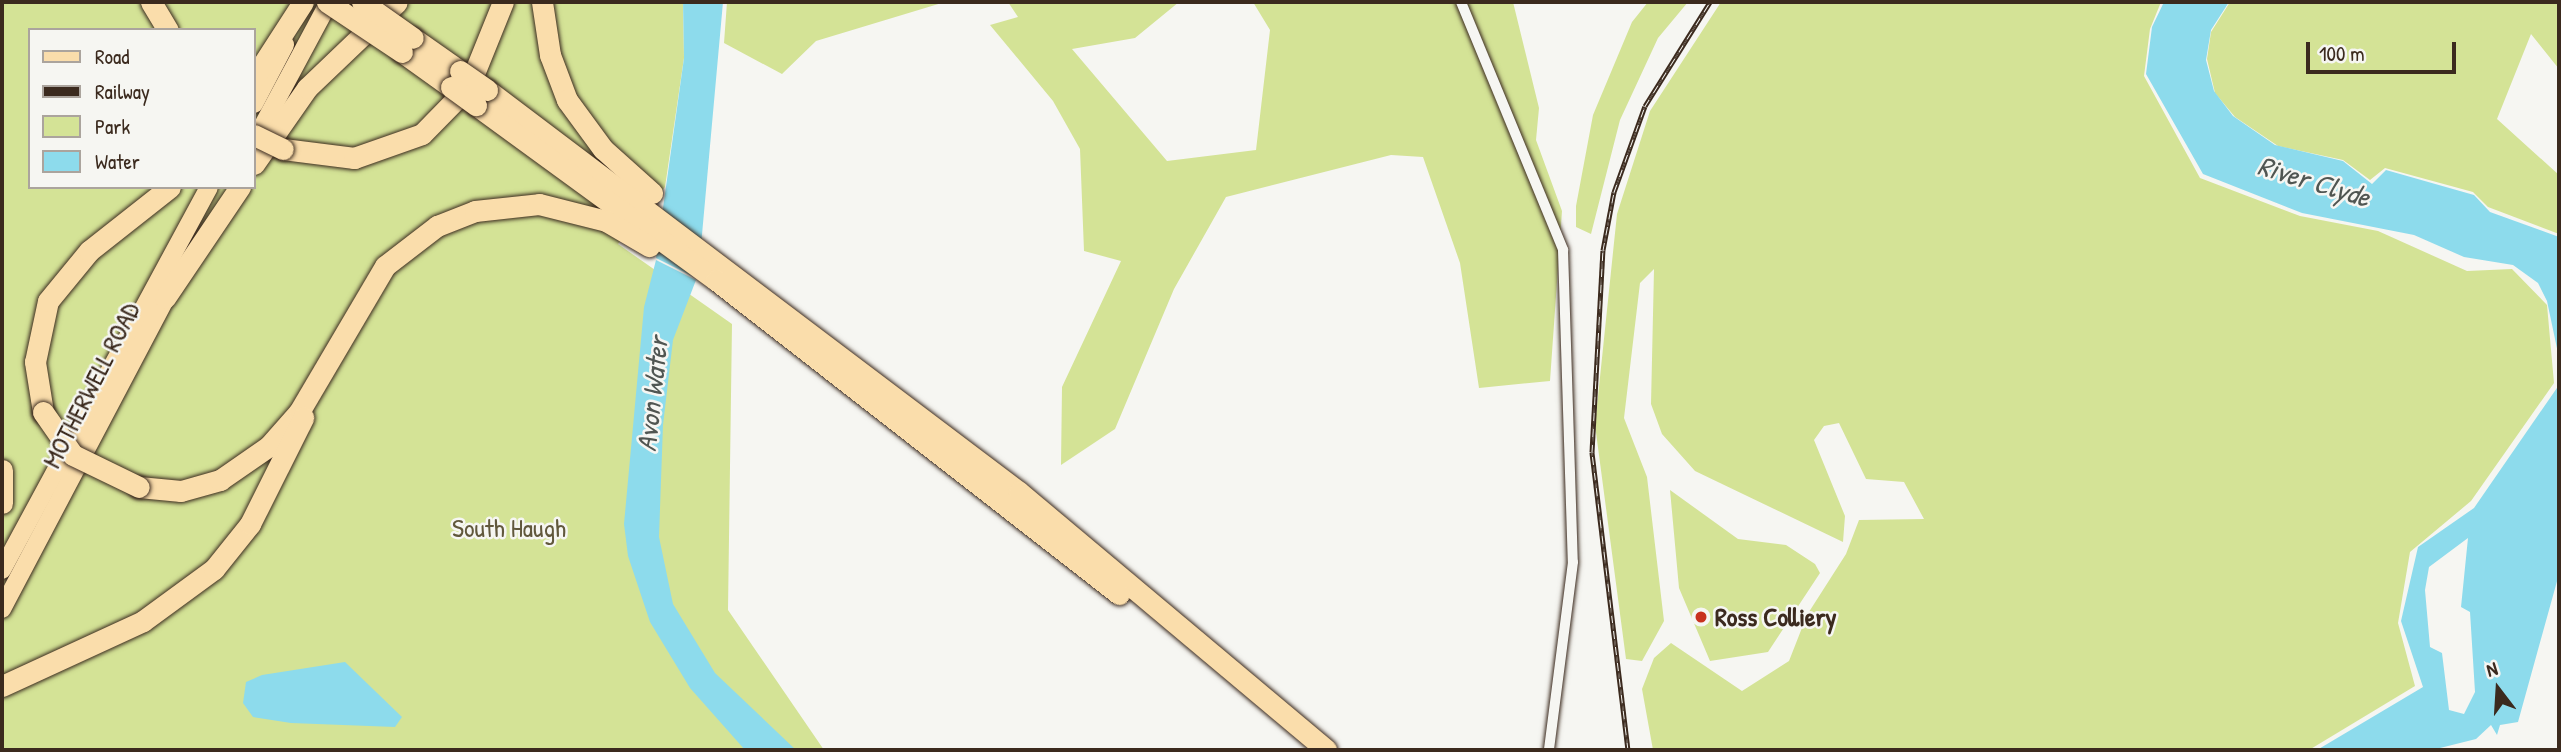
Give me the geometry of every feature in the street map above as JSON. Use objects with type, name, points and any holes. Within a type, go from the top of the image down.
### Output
[{"type":"highway","points":[[151,2],[167,28]]},
{"type":"highway","points":[[256,75],[303,2]]},
{"type":"highway","points":[[328,2],[408,45],[481,97],[631,225],[717,269],[822,337],[1019,492],[1326,750]]},
{"type":"highway","points":[[362,2],[408,45]]},
{"type":"highway","points":[[256,161],[307,88],[397,2]]},
{"type":"highway","points":[[256,136],[283,149],[354,158],[422,134],[469,86],[503,2]]},
{"type":"highway","points":[[542,2],[550,55],[567,100],[634,187],[717,269],[877,403],[1315,750]]},
{"type":"highway","points":[[481,97],[634,187]]},
{"type":"highway","points":[[167,189],[89,251],[48,301],[35,362],[43,412],[73,454],[139,487],[181,491],[245,467],[299,412],[385,266],[455,217],[539,204],[631,225]]},
{"type":"highway","points":[[165,298],[239,189]]},
{"type":"highway","points":[[2,686],[143,621],[214,569],[250,524],[340,340]]},
{"type":"highway","points":[[2,470],[2,503]]},
{"type":"main road","points":[[256,100],[309,2]]},
{"type":"main road","points":[[256,138],[328,2]]},
{"type":"main road","name":"MOTHERWELL ROAD","points":[[2,570],[208,189]]},
{"type":"main road","name":"MOTHERWELL ROAD","points":[[2,609],[165,298],[227,189]]},
{"type":"street","points":[[1461,2],[1563,250],[1573,562],[1549,750]]},
{"type":"green space","name":"South Haugh","points":[[2,2],[683,2],[684,58],[665,187],[618,244],[732,324],[728,610],[824,750],[2,750]]},
{"type":"green space","points":[[727,2],[945,2],[816,41],[782,74],[724,43]]},
{"type":"green space","points":[[1008,2],[1179,2],[1135,38],[1072,49],[1167,161],[1256,150],[1270,30],[1253,2],[1513,2],[1539,108],[1536,140],[1562,211],[1550,381],[1479,388],[1460,263],[1423,157],[1391,155],[1226,197],[1174,289],[1115,429],[1061,465],[1062,387],[1121,261],[1084,251],[1080,149],[1053,101],[990,25],[1018,17]]},
{"type":"green space","points":[[1648,2],[1688,2],[1658,38],[1620,120],[1591,234],[1576,227],[1576,206],[1593,115],[1632,22]]},
{"type":"green space","points":[[1721,2],[2161,2],[2150,29],[2144,76],[2200,178],[2300,216],[2378,231],[2467,271],[2512,269],[2547,305],[2554,383],[2471,501],[2410,552],[2398,623],[2415,686],[2309,750],[1653,750],[1642,689],[1654,658],[1671,643],[1742,691],[1789,661],[1807,615],[1846,554],[1859,520],[1924,519],[1904,482],[1866,479],[1839,423],[1824,426],[1814,440],[1845,516],[1843,542],[1695,471],[1662,434],[1651,404],[1654,269],[1640,283],[1624,418],[1647,477],[1664,621],[1642,661],[1626,659],[1595,425],[1617,214],[1650,111]]},
{"type":"green space","points":[[2230,2],[2559,2],[2559,69],[2531,34],[2497,119],[2559,175],[2559,234],[2488,207],[2473,192],[2385,168],[2370,180],[2343,160],[2278,146],[2235,117],[2215,93],[2207,59],[2211,32]]},
{"type":"green space","points":[[1670,490],[1738,539],[1786,545],[1815,564],[1820,573],[1768,652],[1710,661],[1679,588]]},
{"type":"water","name":"Avon Water","points":[[683,2],[723,2],[698,279],[656,258],[684,58]]},
{"type":"water","name":"River Clyde","points":[[2164,2],[2229,2],[2211,30],[2206,60],[2214,91],[2233,116],[2275,145],[2343,161],[2372,184],[2386,170],[2474,195],[2490,212],[2559,237],[2559,358],[2547,301],[2538,283],[2513,265],[2464,257],[2414,235],[2302,213],[2203,174],[2146,74],[2152,27]]},
{"type":"water","name":"Avon Water","points":[[656,260],[696,280],[673,340],[663,425],[659,537],[673,604],[715,673],[796,750],[745,750],[690,688],[650,622],[628,556],[624,524],[644,307]]},
{"type":"water","points":[[2559,385],[2559,574],[2518,722],[2500,725],[2497,735],[2491,725],[2476,739],[2432,750],[2317,750],[2423,687],[2401,621],[2418,547],[2474,508]],"holes":[[[2468,538],[2461,607],[2470,612],[2475,692],[2464,714],[2449,710],[2442,653],[2430,647],[2425,590],[2429,567]]]},
{"type":"water","points":[[345,662],[402,717],[395,727],[291,723],[253,717],[243,703],[246,682],[262,675]]},
{"type":"railway","points":[[1628,750],[1592,452],[1603,250],[1614,192],[1645,106],[1710,2]]},
{"type":"place","name":"Ross Colliery","points":[[1701,617]]}]
